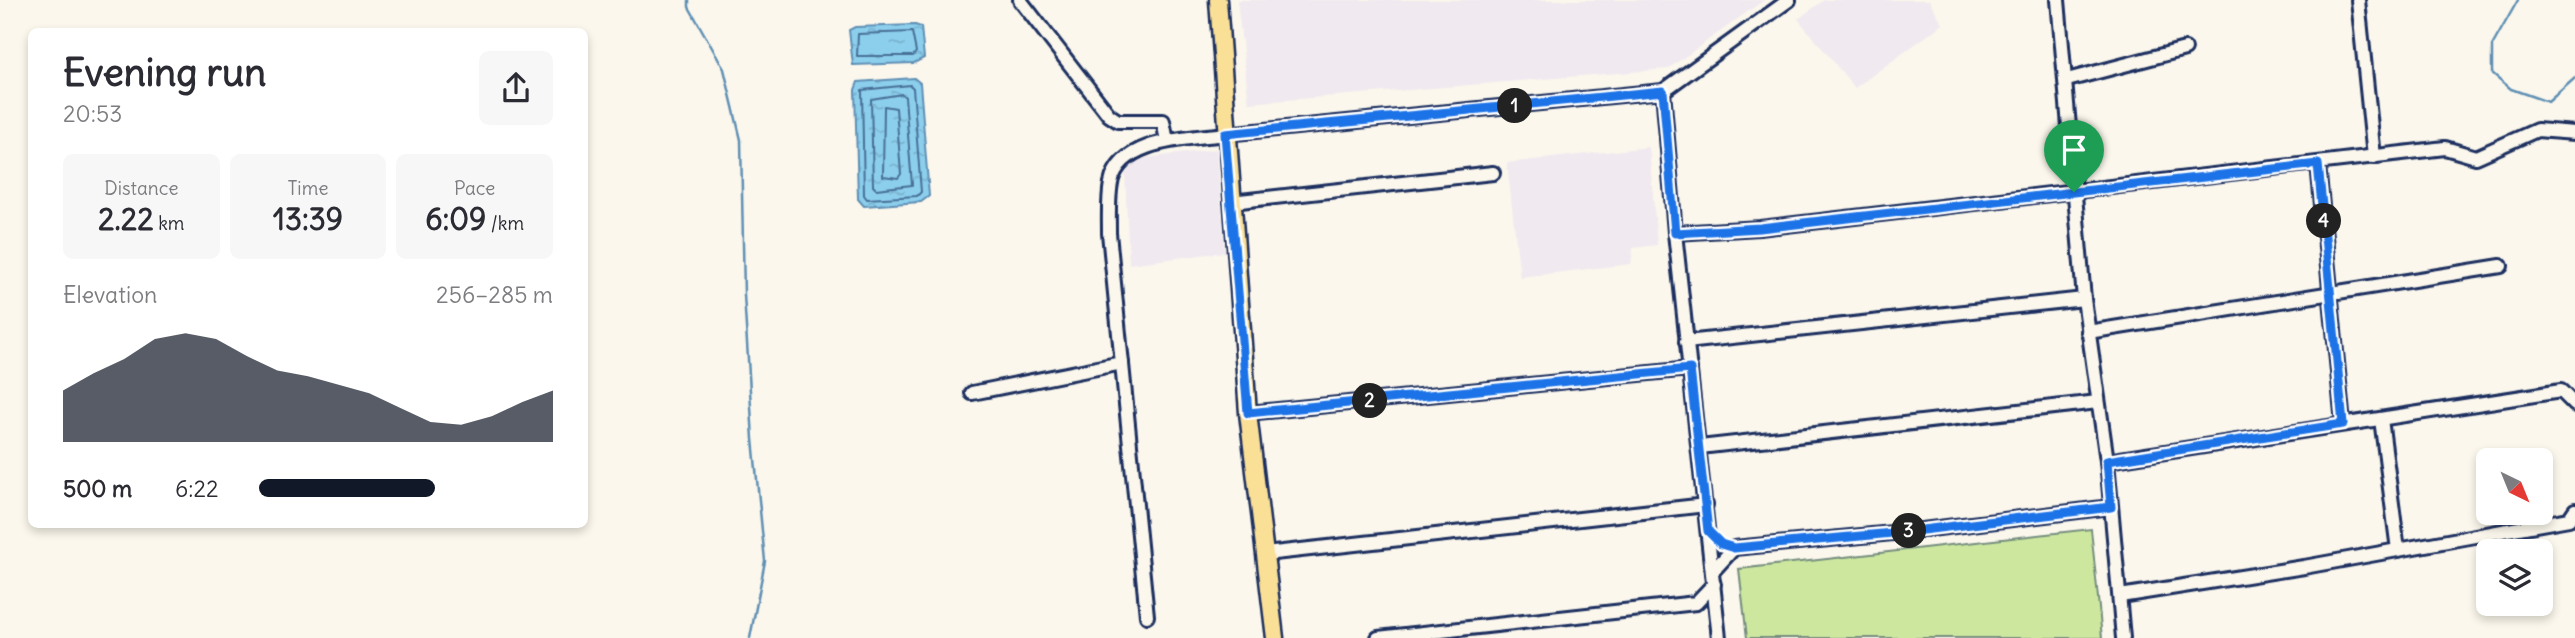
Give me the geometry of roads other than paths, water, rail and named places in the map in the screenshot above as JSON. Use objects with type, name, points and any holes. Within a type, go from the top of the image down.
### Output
[{"type":"main road","points":[[1218,0],[1225,134],[1248,413],[1275,638]]},
{"type":"street","points":[[1020,0],[1109,115],[1118,121],[1163,121],[1167,141]]},
{"type":"street","points":[[1147,616],[1109,233],[1111,180],[1128,155],[1167,141],[1225,134],[1663,91],[1789,0]]},
{"type":"street","points":[[2057,0],[2067,80],[2084,299],[2107,461],[2123,638]]},
{"type":"street","points":[[2358,0],[2374,157]]},
{"type":"street","points":[[2067,80],[2185,49]]},
{"type":"street","points":[[1663,91],[1686,342],[1700,447],[1719,638]]},
{"type":"street","points":[[1675,233],[1760,228],[2445,148],[2476,157],[2537,130],[2575,133]]},
{"type":"street","points":[[2318,164],[2343,424]]},
{"type":"street","points":[[1231,202],[1493,173]]},
{"type":"street","points":[[2088,332],[2501,266]]},
{"type":"street","points":[[1686,342],[2084,299]]},
{"type":"street","points":[[972,393],[1122,363]]},
{"type":"street","points":[[1248,413],[1690,369]]},
{"type":"street","points":[[2107,461],[2561,391],[2575,405]]},
{"type":"street","points":[[1700,447],[2098,402]]},
{"type":"street","points":[[2381,419],[2398,550]]},
{"type":"street","points":[[1265,554],[1706,505]]},
{"type":"street","points":[[1708,531],[1721,544],[1734,548],[1914,531],[2111,507]]},
{"type":"street","points":[[2120,596],[2569,519],[2575,510]]},
{"type":"street","points":[[1696,603],[1734,548]]},
{"type":"street","points":[[1378,638],[1696,603],[1717,615]]},
{"type":"water","points":[[855,27],[921,27],[924,58],[914,63],[853,65],[849,30]]},
{"type":"water","points":[[914,78],[920,83],[929,196],[921,202],[864,206],[858,199],[855,90],[858,82]]},
{"type":"waterway","points":[[689,0],[689,7],[724,69],[741,140],[744,295],[753,439],[765,561],[750,638]]},
{"type":"waterway","points":[[2518,0],[2492,46],[2492,73],[2511,89],[2548,102],[2575,78]]}]
